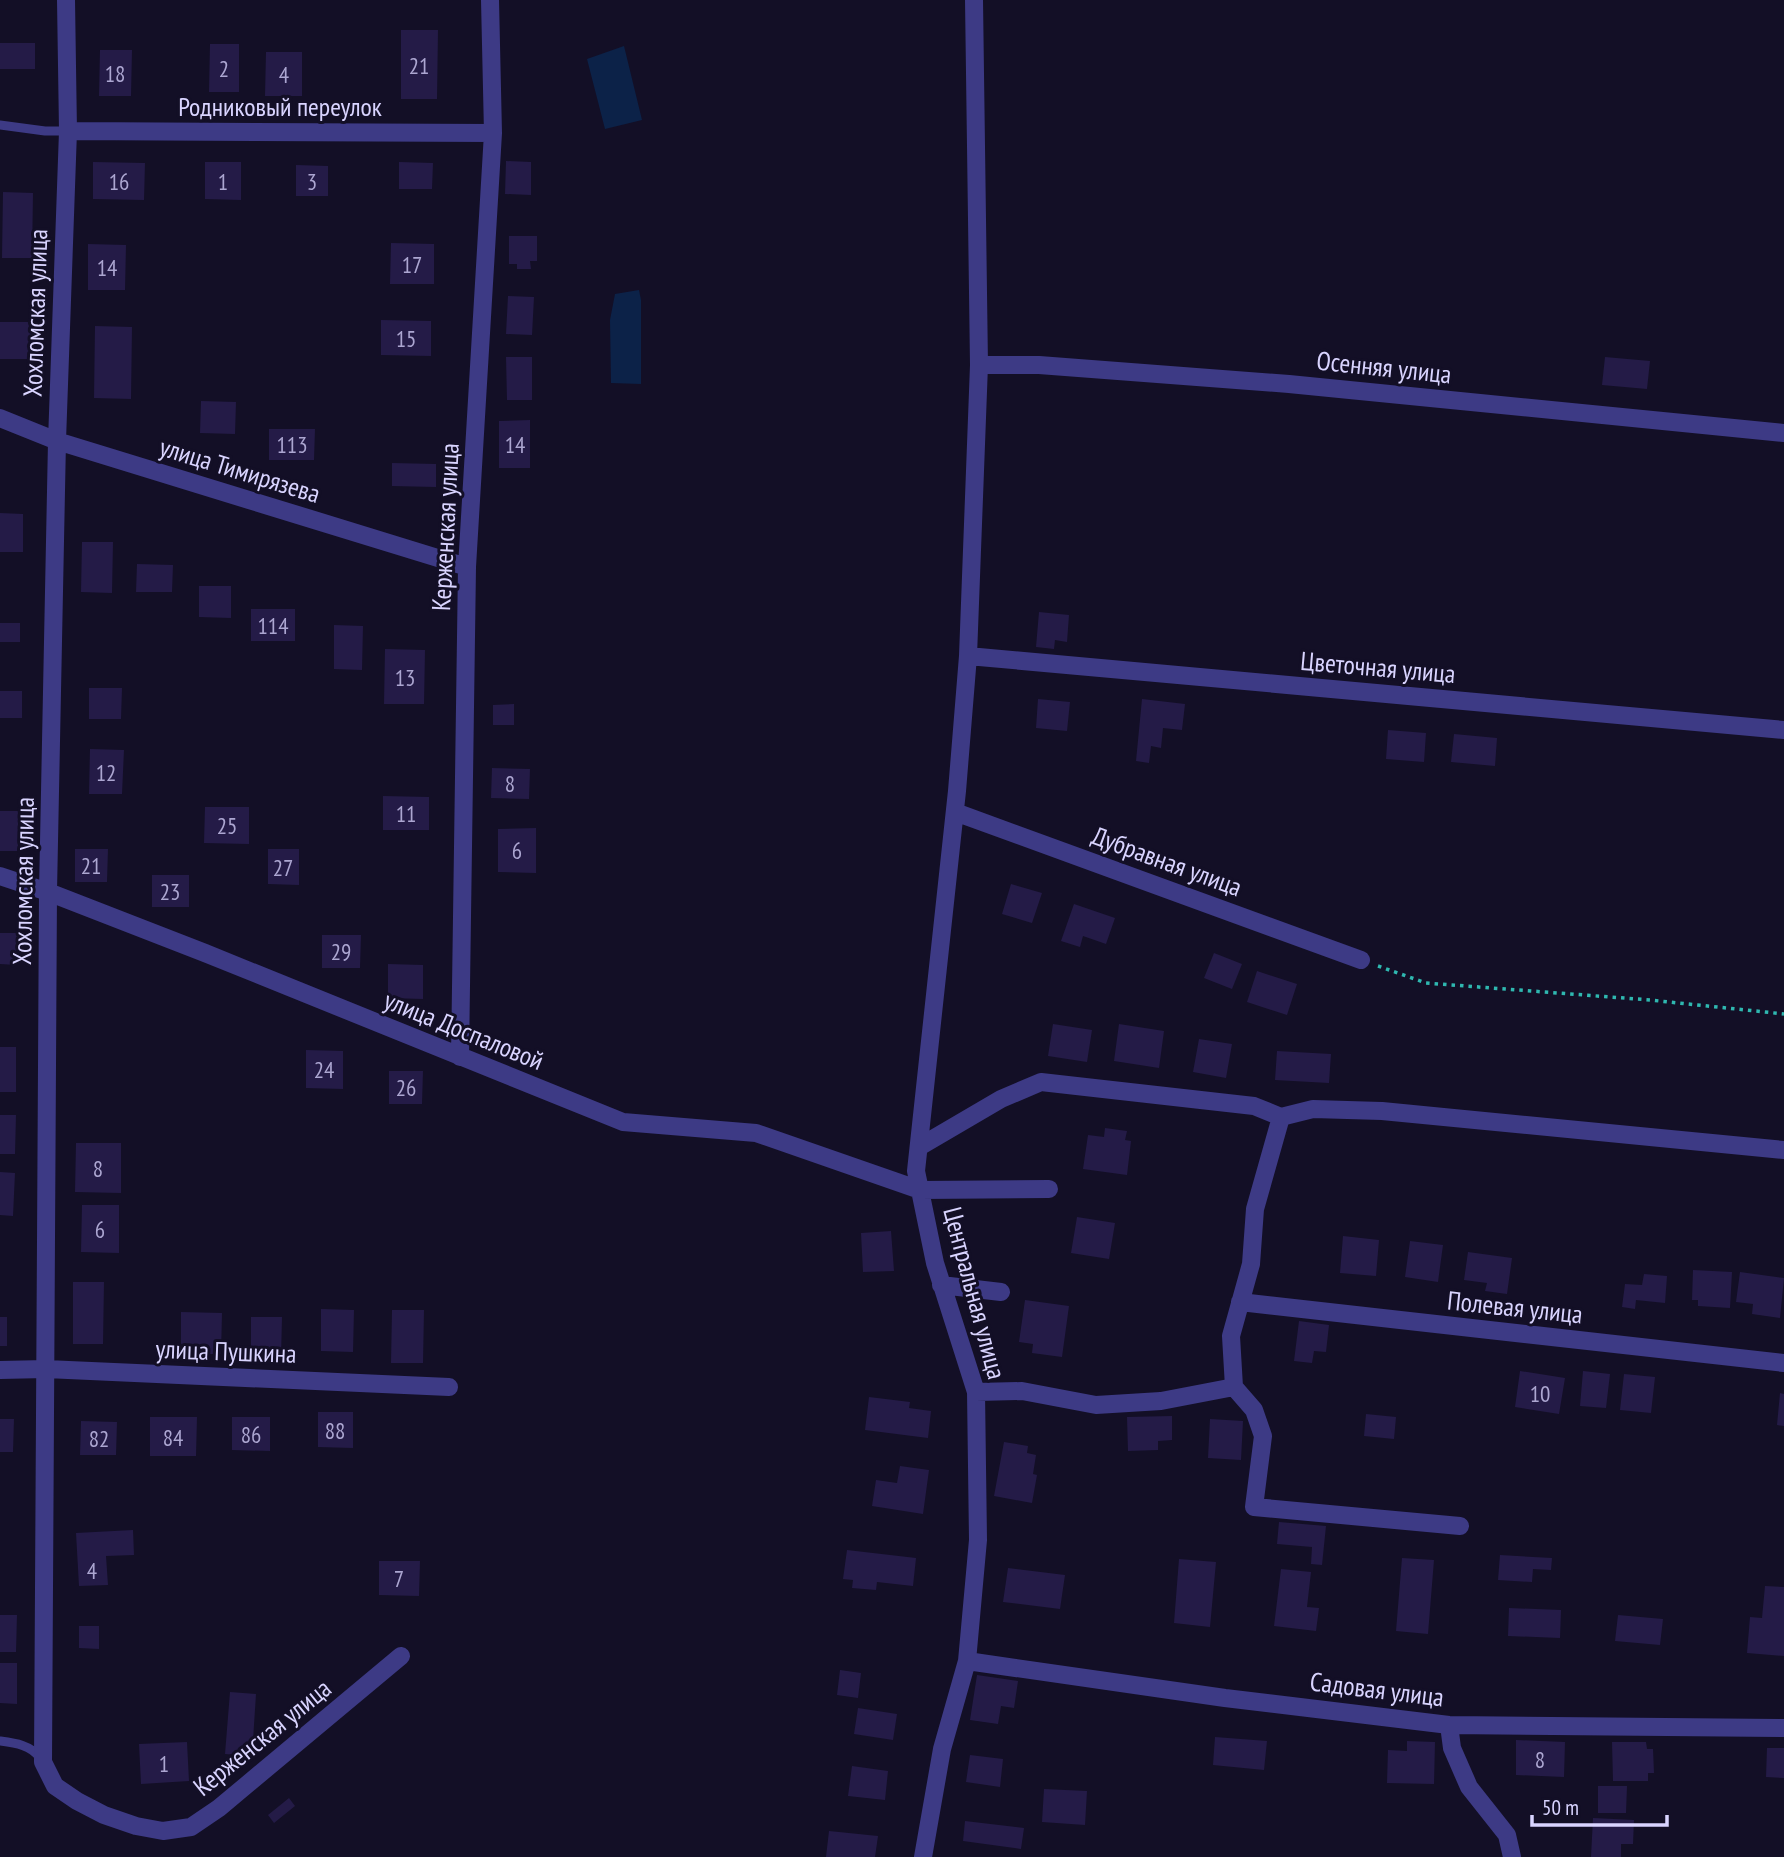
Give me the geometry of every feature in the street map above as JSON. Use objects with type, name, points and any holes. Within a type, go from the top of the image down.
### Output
[{"type":"street","name":"Хохломская улица","points":[[43,1762],[48,892],[57,441],[68,131],[66,0]]},
{"type":"street","name":"Керженская улица","points":[[460,1058],[467,567],[493,133],[490,0]]},
{"type":"street","name":"Центральная улица","points":[[923,1857],[942,1749],[967,1661],[978,1540],[976,1392],[934,1263],[916,1171],[955,812],[968,656],[979,365],[974,0]]},
{"type":"street","name":"Родниковый переулок","points":[[68,131],[493,133]]},
{"type":"street","name":"Осенняя улица","points":[[979,365],[1039,365],[1289,384],[1784,433]]},
{"type":"street","name":"улица Тимирязева","points":[[0,418],[57,441],[467,567]]},
{"type":"street","name":"Цветочная улица","points":[[968,656],[1784,730]]},
{"type":"street","name":"Дубравная улица","points":[[955,812],[1361,960]]},
{"type":"street","name":"улица Доспаловой","points":[[0,876],[205,953],[623,1122],[756,1133],[920,1190],[1049,1189]]},
{"type":"street","points":[[919,1146],[1001,1099],[1041,1082],[1254,1106],[1281,1117],[1313,1108],[1382,1111],[1784,1150]]},
{"type":"street","points":[[1281,1117],[1255,1209],[1251,1264],[1231,1336],[1234,1387],[1254,1410],[1263,1436],[1254,1507],[1460,1526]]},
{"type":"street","points":[[942,1285],[1001,1292]]},
{"type":"street","name":"Полевая улица","points":[[1240,1302],[1784,1363]]},
{"type":"street","name":"улица Пушкина","points":[[0,1370],[47,1369],[449,1387]]},
{"type":"street","points":[[976,1392],[1022,1391],[1096,1405],[1161,1401],[1234,1387]]},
{"type":"street","name":"Керженская улица","points":[[43,1762],[55,1786],[104,1815],[136,1826],[163,1831],[191,1827],[219,1808],[401,1656]]},
{"type":"street","name":"Садовая улица","points":[[967,1661],[1225,1698],[1449,1725],[1784,1728]]},
{"type":"street","points":[[1449,1725],[1452,1748],[1469,1787],[1507,1835],[1512,1857]]},
{"type":"lane","points":[[0,125],[68,131]]},
{"type":"lane","points":[[0,1741],[34,1750],[43,1762]]},
{"type":"path","points":[[1361,960],[1426,983],[1650,1000],[1784,1014]]},
{"type":"water","points":[[624,46],[642,120],[605,129],[587,59]]},
{"type":"water","points":[[639,290],[641,384],[611,383],[610,320],[615,294]]},
{"type":"building","points":[[401,30],[438,30],[437,99],[401,99]]},
{"type":"building","points":[[0,43],[35,43],[35,69],[0,69]]},
{"type":"building","points":[[210,44],[239,44],[239,92],[209,92]]},
{"type":"building","points":[[100,50],[132,50],[131,96],[99,96]]},
{"type":"building","points":[[266,52],[302,52],[302,96],[265,96]]},
{"type":"building","points":[[506,161],[531,162],[531,195],[505,194]]},
{"type":"building","points":[[93,162],[145,163],[144,200],[93,199]]},
{"type":"building","points":[[205,162],[241,162],[241,200],[205,199]]},
{"type":"building","points":[[399,162],[433,163],[432,189],[399,189]]},
{"type":"building","points":[[296,165],[328,166],[328,196],[296,196]]},
{"type":"building","points":[[3,192],[33,193],[32,258],[2,258]]},
{"type":"building","points":[[509,236],[537,236],[537,261],[530,261],[531,269],[517,269],[517,264],[509,264]]},
{"type":"building","points":[[391,243],[434,244],[434,284],[390,284]]},
{"type":"building","points":[[88,244],[126,245],[125,290],[88,290]]},
{"type":"building","points":[[508,296],[534,297],[532,335],[506,334]]},
{"type":"building","points":[[381,320],[431,321],[431,356],[381,355]]},
{"type":"building","points":[[0,322],[39,322],[38,359],[0,359]]},
{"type":"building","points":[[95,326],[132,327],[131,399],[94,398]]},
{"type":"building","points":[[506,357],[532,357],[532,400],[507,400]]},
{"type":"building","points":[[1605,357],[1650,361],[1647,389],[1602,385]]},
{"type":"building","points":[[201,401],[236,402],[235,434],[200,433]]},
{"type":"building","points":[[530,420],[530,468],[499,468],[499,421]]},
{"type":"building","points":[[269,429],[315,429],[314,460],[269,460]]},
{"type":"building","points":[[392,463],[436,464],[436,487],[392,486]]},
{"type":"building","points":[[0,513],[23,514],[23,552],[0,552]]},
{"type":"building","points":[[82,542],[113,542],[112,593],[81,592]]},
{"type":"building","points":[[137,564],[173,565],[172,592],[136,592]]},
{"type":"building","points":[[199,586],[231,586],[231,618],[199,617]]},
{"type":"building","points":[[251,609],[295,609],[295,641],[251,641]]},
{"type":"building","points":[[1039,612],[1069,615],[1067,642],[1055,640],[1054,649],[1036,647]]},
{"type":"building","points":[[0,623],[20,623],[20,642],[0,642]]},
{"type":"building","points":[[334,625],[363,626],[362,670],[334,669]]},
{"type":"building","points":[[385,649],[425,650],[424,704],[384,704]]},
{"type":"building","points":[[89,688],[122,688],[121,719],[89,719]]},
{"type":"building","points":[[0,691],[22,691],[22,718],[0,718]]},
{"type":"building","points":[[1038,699],[1070,702],[1067,731],[1036,728]]},
{"type":"building","points":[[1142,699],[1185,704],[1182,730],[1163,728],[1161,748],[1151,746],[1149,763],[1136,761]]},
{"type":"building","points":[[514,704],[514,725],[493,725],[493,705]]},
{"type":"building","points":[[1388,730],[1426,733],[1424,762],[1386,759]]},
{"type":"building","points":[[1454,734],[1497,738],[1495,766],[1451,762]]},
{"type":"building","points":[[90,749],[124,750],[122,794],[89,794]]},
{"type":"building","points":[[492,768],[530,769],[529,799],[491,798]]},
{"type":"building","points":[[383,796],[429,797],[429,830],[383,830]]},
{"type":"building","points":[[205,807],[249,807],[249,844],[204,843]]},
{"type":"building","points":[[0,811],[18,811],[18,851],[0,851]]},
{"type":"building","points":[[536,828],[536,873],[498,872],[498,829]]},
{"type":"building","points":[[75,849],[108,849],[107,882],[75,882]]},
{"type":"building","points":[[268,849],[299,849],[299,885],[268,884]]},
{"type":"building","points":[[152,875],[189,875],[189,907],[152,907]]},
{"type":"building","points":[[1011,884],[1042,893],[1032,923],[1002,914]]},
{"type":"building","points":[[1074,904],[1115,918],[1106,944],[1083,936],[1080,947],[1061,941]]},
{"type":"building","points":[[0,933],[17,933],[16,965],[0,964]]},
{"type":"building","points":[[322,935],[361,935],[360,968],[322,968]]},
{"type":"building","points":[[1214,953],[1242,964],[1232,989],[1204,978]]},
{"type":"building","points":[[388,964],[423,965],[423,999],[388,998]]},
{"type":"building","points":[[1257,971],[1297,984],[1287,1015],[1247,1002]]},
{"type":"building","points":[[1053,1024],[1092,1030],[1087,1062],[1048,1056]]},
{"type":"building","points":[[1119,1024],[1164,1031],[1159,1068],[1114,1061]]},
{"type":"building","points":[[1199,1039],[1232,1044],[1226,1078],[1193,1072]]},
{"type":"building","points":[[0,1047],[16,1047],[16,1092],[0,1092]]},
{"type":"building","points":[[306,1050],[343,1051],[343,1089],[306,1088]]},
{"type":"building","points":[[1277,1051],[1331,1054],[1329,1083],[1275,1080]]},
{"type":"building","points":[[389,1071],[423,1071],[422,1104],[389,1104]]},
{"type":"building","points":[[0,1115],[16,1115],[15,1154],[0,1154]]},
{"type":"building","points":[[1105,1128],[1127,1131],[1125,1140],[1131,1141],[1127,1175],[1083,1169],[1088,1135],[1104,1137]]},
{"type":"building","points":[[76,1143],[121,1143],[121,1193],[75,1192]]},
{"type":"building","points":[[0,1172],[15,1173],[13,1216],[0,1215]]},
{"type":"building","points":[[82,1205],[119,1205],[119,1253],[81,1252]]},
{"type":"building","points":[[1077,1217],[1115,1223],[1109,1259],[1071,1253]]},
{"type":"building","points":[[891,1231],[894,1271],[863,1272],[861,1233]]},
{"type":"building","points":[[1343,1236],[1379,1240],[1376,1276],[1340,1273]]},
{"type":"building","points":[[1410,1241],[1443,1245],[1438,1282],[1405,1277]]},
{"type":"building","points":[[1468,1252],[1512,1258],[1507,1294],[1485,1291],[1487,1283],[1464,1280]]},
{"type":"building","points":[[1693,1270],[1732,1272],[1730,1308],[1698,1306],[1698,1300],[1692,1300]]},
{"type":"building","points":[[1740,1272],[1784,1278],[1780,1318],[1752,1314],[1753,1304],[1736,1302]]},
{"type":"building","points":[[1644,1274],[1667,1276],[1665,1303],[1636,1300],[1635,1309],[1622,1307],[1625,1284],[1642,1285]]},
{"type":"building","points":[[73,1282],[104,1282],[103,1344],[73,1344]]},
{"type":"building","points":[[1025,1300],[1069,1306],[1062,1357],[1032,1353],[1033,1344],[1019,1342]]},
{"type":"building","points":[[321,1309],[354,1310],[353,1352],[321,1351]]},
{"type":"building","points":[[392,1310],[424,1310],[423,1363],[391,1363]]},
{"type":"building","points":[[181,1312],[222,1313],[221,1354],[181,1354]]},
{"type":"building","points":[[0,1317],[7,1317],[7,1346],[0,1346]]},
{"type":"building","points":[[251,1317],[282,1317],[281,1358],[251,1357]]},
{"type":"building","points":[[1299,1321],[1329,1325],[1326,1352],[1314,1351],[1312,1363],[1294,1361]]},
{"type":"building","points":[[1520,1371],[1565,1378],[1559,1414],[1515,1407]]},
{"type":"building","points":[[1583,1371],[1610,1374],[1606,1408],[1580,1406]]},
{"type":"building","points":[[1624,1374],[1655,1377],[1651,1413],[1620,1410]]},
{"type":"building","points":[[1780,1393],[1784,1394],[1784,1426],[1777,1425]]},
{"type":"building","points":[[869,1397],[910,1402],[909,1408],[931,1411],[928,1438],[865,1430]]},
{"type":"building","points":[[318,1412],[353,1412],[353,1448],[318,1447]]},
{"type":"building","points":[[1366,1414],[1396,1417],[1394,1439],[1364,1436]]},
{"type":"building","points":[[1172,1416],[1172,1440],[1158,1441],[1158,1450],[1128,1451],[1127,1417]]},
{"type":"building","points":[[150,1417],[197,1417],[196,1456],[150,1456]]},
{"type":"building","points":[[232,1417],[270,1417],[270,1451],[232,1450]]},
{"type":"building","points":[[0,1419],[14,1419],[13,1452],[0,1452]]},
{"type":"building","points":[[1210,1419],[1243,1421],[1241,1460],[1208,1458]]},
{"type":"building","points":[[81,1421],[117,1422],[116,1455],[80,1455]]},
{"type":"building","points":[[1004,1442],[1028,1446],[1027,1453],[1036,1455],[1033,1474],[1037,1475],[1032,1503],[994,1496]]},
{"type":"building","points":[[900,1466],[929,1470],[923,1514],[872,1506],[876,1480],[897,1483]]},
{"type":"building","points":[[1279,1522],[1326,1526],[1322,1565],[1311,1564],[1312,1547],[1277,1544]]},
{"type":"building","points":[[133,1530],[134,1555],[106,1556],[108,1585],[79,1586],[76,1533]]},
{"type":"building","points":[[847,1550],[916,1558],[913,1586],[877,1582],[876,1590],[852,1588],[853,1580],[843,1579]]},
{"type":"building","points":[[1500,1555],[1552,1558],[1551,1570],[1533,1569],[1532,1582],[1498,1580]]},
{"type":"building","points":[[1402,1558],[1434,1560],[1428,1634],[1396,1631]]},
{"type":"building","points":[[1179,1559],[1216,1562],[1210,1627],[1174,1623]]},
{"type":"building","points":[[379,1561],[420,1561],[419,1596],[379,1595]]},
{"type":"building","points":[[1008,1568],[1065,1575],[1060,1609],[1003,1602]]},
{"type":"building","points":[[1281,1569],[1311,1572],[1307,1607],[1319,1608],[1316,1631],[1274,1626]]},
{"type":"building","points":[[1765,1586],[1784,1587],[1784,1656],[1747,1653],[1750,1617],[1762,1618]]},
{"type":"building","points":[[1509,1608],[1561,1610],[1560,1638],[1508,1636]]},
{"type":"building","points":[[0,1615],[17,1615],[16,1652],[0,1652]]},
{"type":"building","points":[[1618,1615],[1663,1619],[1660,1645],[1615,1641]]},
{"type":"building","points":[[79,1626],[99,1626],[99,1649],[79,1648]]},
{"type":"building","points":[[0,1663],[17,1663],[17,1704],[0,1703]]},
{"type":"building","points":[[840,1670],[861,1673],[858,1698],[837,1695]]},
{"type":"building","points":[[977,1675],[1018,1681],[1014,1708],[1001,1706],[998,1724],[970,1720]]},
{"type":"building","points":[[230,1692],[256,1694],[252,1756],[225,1754]]},
{"type":"building","points":[[858,1708],[897,1714],[893,1740],[854,1734]]},
{"type":"building","points":[[1215,1737],[1267,1741],[1264,1770],[1213,1765]]},
{"type":"building","points":[[1516,1740],[1565,1742],[1564,1777],[1516,1775]]},
{"type":"building","points":[[1407,1741],[1435,1742],[1434,1784],[1387,1783],[1388,1750],[1407,1751]]},
{"type":"building","points":[[187,1742],[189,1781],[141,1784],[139,1744]]},
{"type":"building","points":[[1612,1742],[1646,1742],[1647,1749],[1653,1749],[1654,1773],[1648,1773],[1648,1781],[1613,1781]]},
{"type":"building","points":[[1767,1748],[1784,1748],[1784,1778],[1766,1777]]},
{"type":"building","points":[[970,1755],[1003,1759],[1000,1787],[966,1782]]},
{"type":"building","points":[[852,1766],[888,1771],[885,1800],[848,1796]]},
{"type":"building","points":[[1598,1786],[1627,1786],[1626,1813],[1598,1813]]},
{"type":"building","points":[[1044,1789],[1087,1791],[1085,1825],[1042,1822]]},
{"type":"building","points":[[289,1798],[295,1806],[274,1823],[268,1815]]},
{"type":"building","points":[[1593,1818],[1634,1820],[1633,1844],[1621,1844],[1621,1857],[1591,1857]]},
{"type":"building","points":[[965,1821],[1024,1828],[1021,1849],[963,1841]]},
{"type":"building","points":[[829,1831],[878,1836],[875,1857],[826,1857]]}]
